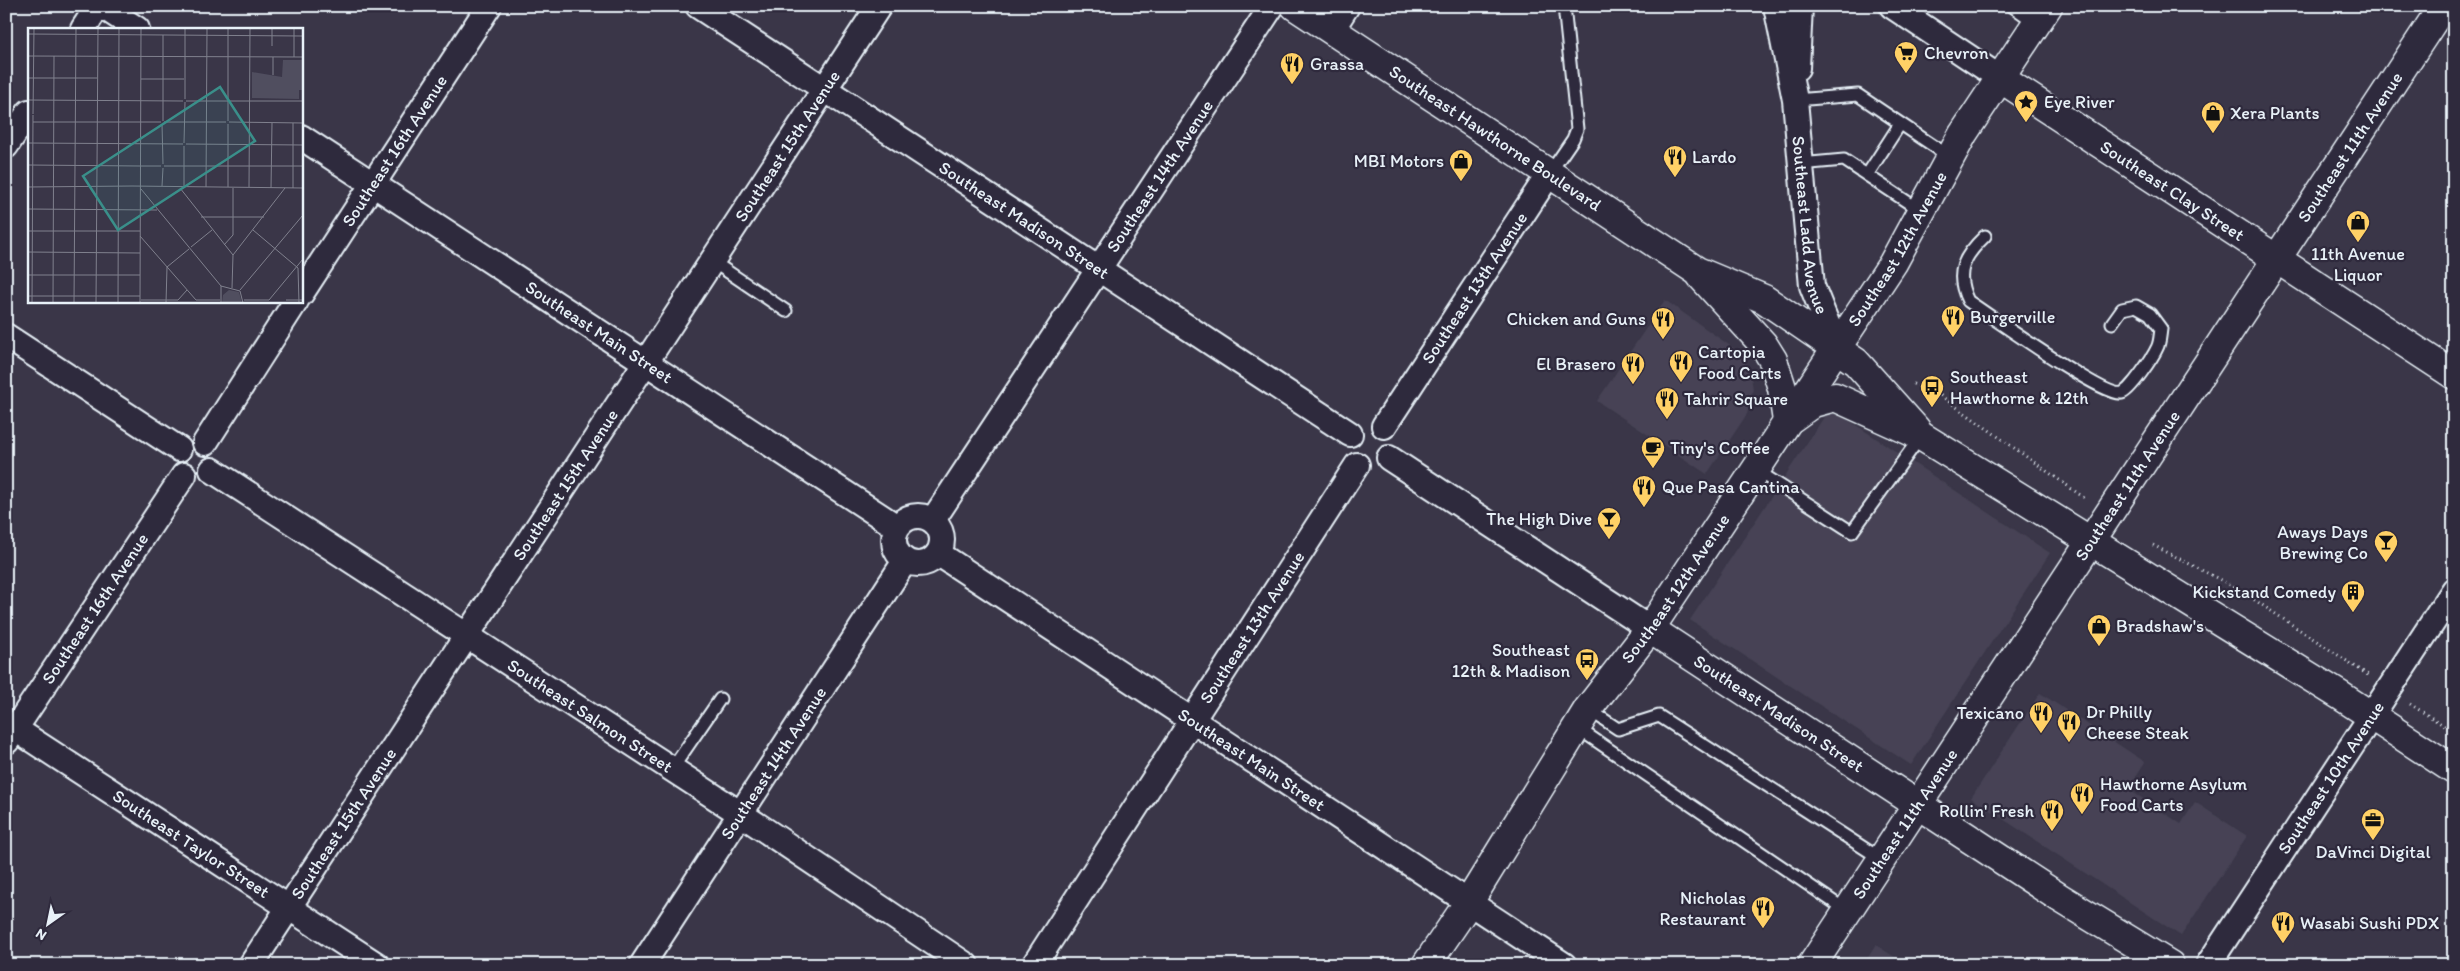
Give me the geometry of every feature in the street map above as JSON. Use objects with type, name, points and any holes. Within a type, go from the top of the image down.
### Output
[{"type":"main road","name":"Southeast Hawthorne Boulevard","points":[[1294,6],[1697,271],[1764,299],[1837,348],[1864,368],[1921,436]]},
{"type":"main road","name":"Southeast 11th Avenue","points":[[1812,965],[2443,6]]},
{"type":"main road","name":"Southeast 12th Avenue","points":[[1426,965],[1469,902],[1582,718],[1650,629],[1893,263],[1922,212],[1950,156],[2042,15]]},
{"type":"main road","name":"Southeast Clay Street","points":[[2000,78],[2454,375]]},
{"type":"main road","name":"Southeast Hawthorne Boulevard","points":[[1697,271],[1762,344],[1773,360],[1782,388],[1787,421],[1813,403],[1836,397],[1921,436],[2371,716],[2454,770]]},
{"type":"main road","name":"Southeast Madison Street","points":[[1650,629],[2060,898],[2170,965]]},
{"type":"street","points":[[84,28],[98,6]]},
{"type":"street","points":[[102,6],[135,28]]},
{"type":"street","name":"Southeast 16th Avenue","points":[[302,292],[489,6]]},
{"type":"street","name":"Southeast Madison Street","points":[[698,6],[1350,434]]},
{"type":"street","name":"Southeast 15th Avenue","points":[[251,965],[879,6]]},
{"type":"street","name":"Southeast 14th Avenue","points":[[933,520],[1272,6]]},
{"type":"street","points":[[1331,30],[1347,6]]},
{"type":"street","name":"Southeast Ladd Avenue","points":[[1776,6],[1795,100],[1812,286],[1837,348]]},
{"type":"street","name":"Southeast Ladd Avenue","points":[[1795,100],[1800,6]]},
{"type":"street","name":"Southeast Clay Street","points":[[1892,6],[2000,78]]},
{"type":"street","points":[[6,146],[28,113]]},
{"type":"street","name":"Southeast Main Street","points":[[302,138],[897,527]]},
{"type":"street","name":"Southeast 13th Avenue","points":[[1384,426],[1549,174]]},
{"type":"street","points":[[205,443],[295,302]]},
{"type":"street","points":[[6,336],[179,449]]},
{"type":"street","points":[[1364,422],[1374,422],[1384,426],[1394,442],[1393,452],[1389,458],[1384,465],[1374,469],[1357,465],[1347,451],[1346,443],[1350,434],[1355,427],[1364,422]]},
{"type":"street","points":[[194,440],[205,443],[210,447],[215,458],[212,470],[202,478],[189,478],[179,471],[176,460],[179,449],[194,440]]},
{"type":"street","name":"Southeast Madison Street","points":[[1389,458],[1650,629]]},
{"type":"street","name":"Southeast 13th Avenue","points":[[1034,965],[1357,465]]},
{"type":"street","name":"Southeast Salmon Street","points":[[212,470],[741,814],[966,965]]},
{"type":"street","name":"Southeast 16th Avenue","points":[[9,731],[184,475]]},
{"type":"street","points":[[913,516],[922,516],[933,520],[942,534],[943,545],[938,554],[931,562],[922,565],[905,561],[894,546],[893,539],[897,527],[904,520],[913,516]]},
{"type":"street","name":"Southeast Main Street","points":[[938,554],[1564,965]]},
{"type":"street","name":"Southeast 14th Avenue","points":[[642,965],[905,561]]},
{"type":"street","name":"Southeast 10th Avenue","points":[[2208,965],[2454,590]]},
{"type":"street","name":"Southeast Taylor Street","points":[[9,731],[289,907],[377,965]]},
{"type":"lane","points":[[1549,174],[1573,139],[1577,128],[1564,6]]},
{"type":"lane","points":[[2012,6],[2042,15]]},
{"type":"lane","points":[[1795,100],[1858,95],[1950,156]]},
{"type":"lane","points":[[1867,175],[1900,124]]},
{"type":"lane","points":[[1800,164],[1844,160],[1922,212]]},
{"type":"lane","points":[[1986,236],[1973,247],[1964,261],[1960,287],[1968,301],[2078,374],[2113,394],[2123,393],[2131,386],[2157,348],[2161,329],[2150,314],[2136,306],[2122,309],[2112,323]]},
{"type":"lane","points":[[712,261],[786,311]]},
{"type":"lane","points":[[1755,470],[1852,532],[1921,436]]},
{"type":"lane","points":[[672,769],[720,699]]},
{"type":"lane","points":[[1582,718],[1618,729],[1659,716],[1881,859]]},
{"type":"lane","points":[[1582,718],[1847,910]]},
{"type":"path","points":[[1908,382],[1934,390],[2108,514]]},
{"type":"path","points":[[2144,540],[2238,589],[2454,732]]},
{"type":"shaded area","name":"Cartopia Food Carts","points":[[1665,300],[1736,350],[1746,362],[1751,376],[1753,389],[1747,414],[1707,474],[1597,401]]},
{"type":"shaded area","points":[[1830,408],[2050,553],[1911,765],[1690,620]]},
{"type":"shaded area","name":"Hawthorne Asylum Food Carts","points":[[2040,693],[2145,762],[2128,789],[2181,824],[2195,802],[2247,836],[2181,936],[1971,798]]},
{"type":"shaded area","points":[[1876,945],[1907,965],[1863,965]]},
{"type":"place","name":"Chevron","points":[[1906,74]]},
{"type":"place","name":"Grassa","points":[[1292,85]]},
{"type":"place","name":"Eye River","points":[[2026,123]]},
{"type":"place","name":"Xera Plants","points":[[2213,134]]},
{"type":"place","name":"Lardo","points":[[1675,178]]},
{"type":"place","name":"MBI Motors","points":[[1461,182]]},
{"type":"place","name":"11th Avenue Liquor","points":[[2358,243]]},
{"type":"place","name":"Burgerville","points":[[1953,338]]},
{"type":"place","name":"Chicken and Guns","points":[[1663,340]]},
{"type":"place","name":"Cartopia Food Carts","points":[[1681,383]]},
{"type":"place","name":"El Brasero","points":[[1633,385]]},
{"type":"place","name":"Southeast Hawthorne & 12th","points":[[1932,408]]},
{"type":"place","name":"Tahrir Square","points":[[1667,420]]},
{"type":"place","name":"Tiny's Coffee","points":[[1653,469]]},
{"type":"place","name":"Que Pasa Cantina","points":[[1644,508]]},
{"type":"place","name":"The High Dive","points":[[1609,540]]},
{"type":"place","name":"Aways Days Brewing Co","points":[[2386,563]]},
{"type":"place","name":"Kickstand Comedy","points":[[2353,613]]},
{"type":"place","name":"Bradshaw's","points":[[2099,647]]},
{"type":"place","name":"Southeast 12th & Madison","points":[[1587,681]]},
{"type":"place","name":"Texicano","points":[[2041,734]]},
{"type":"place","name":"Dr Philly Cheese Steak","points":[[2069,743]]},
{"type":"place","name":"Hawthorne Asylum Food Carts","points":[[2082,815]]},
{"type":"place","name":"Rollin' Fresh","points":[[2052,832]]},
{"type":"place","name":"DaVinci Digital","points":[[2373,841]]},
{"type":"place","name":"Nicholas Restaurant","points":[[1763,929]]},
{"type":"place","name":"Wasabi Sushi PDX","points":[[2283,944]]}]
